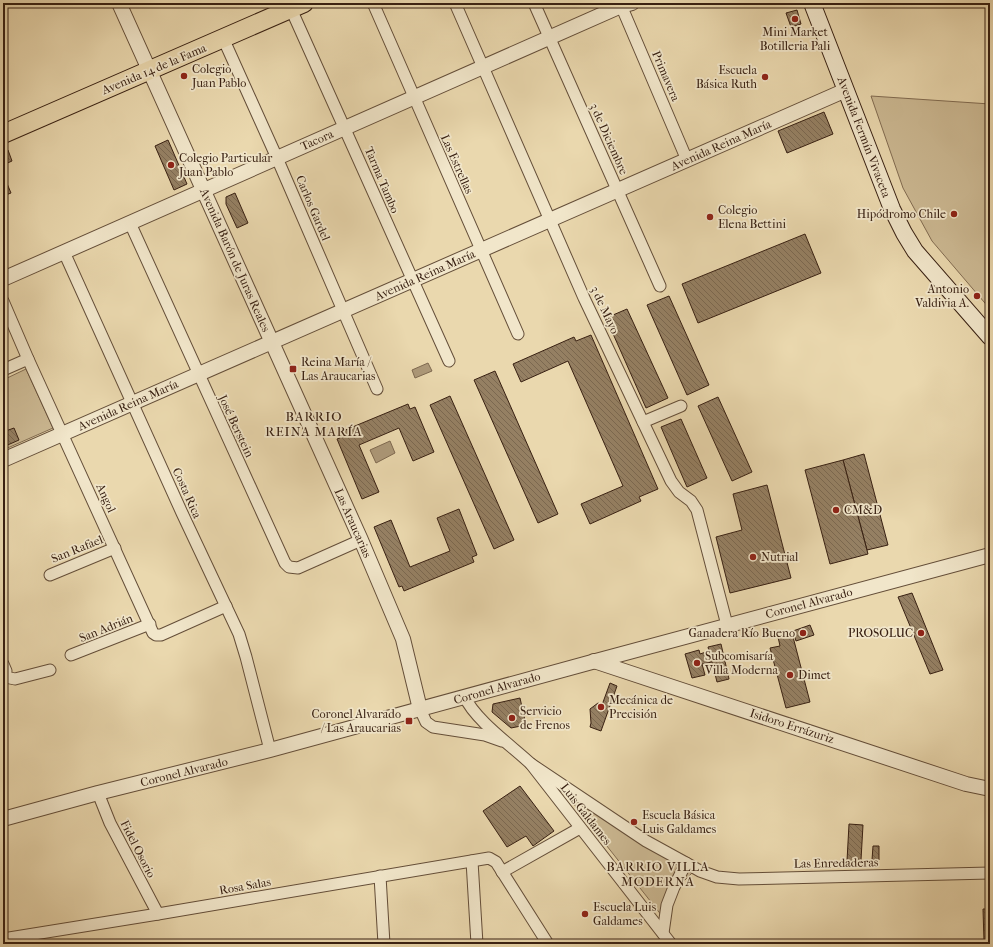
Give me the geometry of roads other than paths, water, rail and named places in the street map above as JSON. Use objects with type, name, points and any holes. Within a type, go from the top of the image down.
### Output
[{"type":"main road","name":"Avenida Fermín Vivaceta","points":[[812,3],[892,209],[907,238],[922,260],[990,337]]},
{"type":"main road","name":"Avenida 14 de la Fama","points":[[3,134],[298,6]]},
{"type":"street","name":"Avenida Barón de Juras Reales","points":[[119,3],[272,342]]},
{"type":"street","name":"Las Estrellas","points":[[372,3],[518,334]]},
{"type":"street","name":"3 de Mayo","points":[[455,3],[584,298],[671,481],[679,492],[691,501],[697,510],[727,625]]},
{"type":"street","name":"3 de Diciembre","points":[[534,3],[660,286]]},
{"type":"street","name":"Tacora","points":[[3,279],[624,4]]},
{"type":"street","name":"Primavera","points":[[624,4],[688,160]]},
{"type":"street","name":"Tarma Tambo","points":[[298,6],[345,128],[449,361]]},
{"type":"street","name":"Carlos Gardel","points":[[223,38],[277,158],[377,389]]},
{"type":"street","name":"Avenida Reina María","points":[[3,460],[846,90]]},
{"type":"street","name":"José Berstein","points":[[130,223],[287,565],[292,568],[298,568],[361,540]]},
{"type":"street","name":"Costa Rica","points":[[64,252],[174,495],[239,634],[270,750]]},
{"type":"street","name":"Angol","points":[[3,301],[153,633],[159,636],[226,606]]},
{"type":"street","name":"Las Araucarias","points":[[272,342],[361,540],[403,639],[420,709]]},
{"type":"street","points":[[3,370],[28,359]]},
{"type":"street","points":[[643,422],[681,406]]},
{"type":"street","name":"San Rafael","points":[[50,575],[115,548]]},
{"type":"street","name":"Coronel Alvarado","points":[[3,819],[98,793],[270,750],[594,661],[990,555]]},
{"type":"street","name":"San Adrián","points":[[71,655],[150,624]]},
{"type":"street","points":[[631,651],[627,657],[627,665],[630,671],[634,674]]},
{"type":"street","name":"Isidoro Errázuriz","points":[[594,661],[966,784],[990,789]]},
{"type":"street","points":[[3,664],[6,671],[4,678],[15,679],[50,670]]},
{"type":"street","name":"Luis Galdames","points":[[465,697],[472,709],[531,764],[671,944]]},
{"type":"street","name":"Luis Galdames","points":[[420,709],[426,722],[434,727],[485,735],[506,742]]},
{"type":"street","name":"Las Enredaderas","points":[[531,764],[646,840],[708,874],[730,879],[990,873]]},
{"type":"street","name":"Fidel Osorio","points":[[98,793],[113,829],[158,914]]},
{"type":"street","points":[[548,944],[502,872],[580,828]]},
{"type":"street","name":"Rosa Salas","points":[[3,939],[492,858],[502,872]]},
{"type":"street","points":[[472,861],[477,944]]},
{"type":"street","points":[[663,933],[666,905],[686,863]]},
{"type":"street","points":[[380,876],[384,944]]},
{"type":"place","name":"Mini Market Botilleria Pali","points":[[795,19]]},
{"type":"place","name":"Colegio Juan Pablo","points":[[184,76]]},
{"type":"place","name":"Escuela Básica Ruth","points":[[765,77]]},
{"type":"place","name":"Colegio Particular Juan Pablo","points":[[171,165]]},
{"type":"place","name":"Hipódromo Chile","points":[[954,214]]},
{"type":"place","name":"Colegio Elena Bettini","points":[[710,217]]},
{"type":"place","name":"Antonio Valdivia A.","points":[[977,296]]},
{"type":"place","name":"Reina María / Las Araucarias","points":[[293,369]]},
{"type":"place","name":"CM&D","points":[[836,510]]},
{"type":"place","name":"Nutrial","points":[[753,557]]},
{"type":"place","name":"Ganadera Río Bueno","points":[[803,633]]},
{"type":"place","name":"PROSOLUC","points":[[921,633]]},
{"type":"place","name":"Subcomisaría Villa Moderna","points":[[697,663]]},
{"type":"place","name":"Dimet","points":[[790,675]]},
{"type":"place","name":"Mecánica de Precisión","points":[[601,707]]},
{"type":"place","name":"Servicio de Frenos","points":[[512,718]]},
{"type":"place","name":"Coronel Alvarado / Las Araucarias","points":[[409,721]]},
{"type":"place","name":"Escuela Básica Luis Galdames","points":[[634,822]]},
{"type":"place","name":"Escuela Luis Galdames","points":[[585,914]]},
{"type":"district","name":"BARRIO REINA MARÍA","points":[[314,424]]},
{"type":"district","name":"BARRIO VILLA MODERNA","points":[[658,874]]}]
